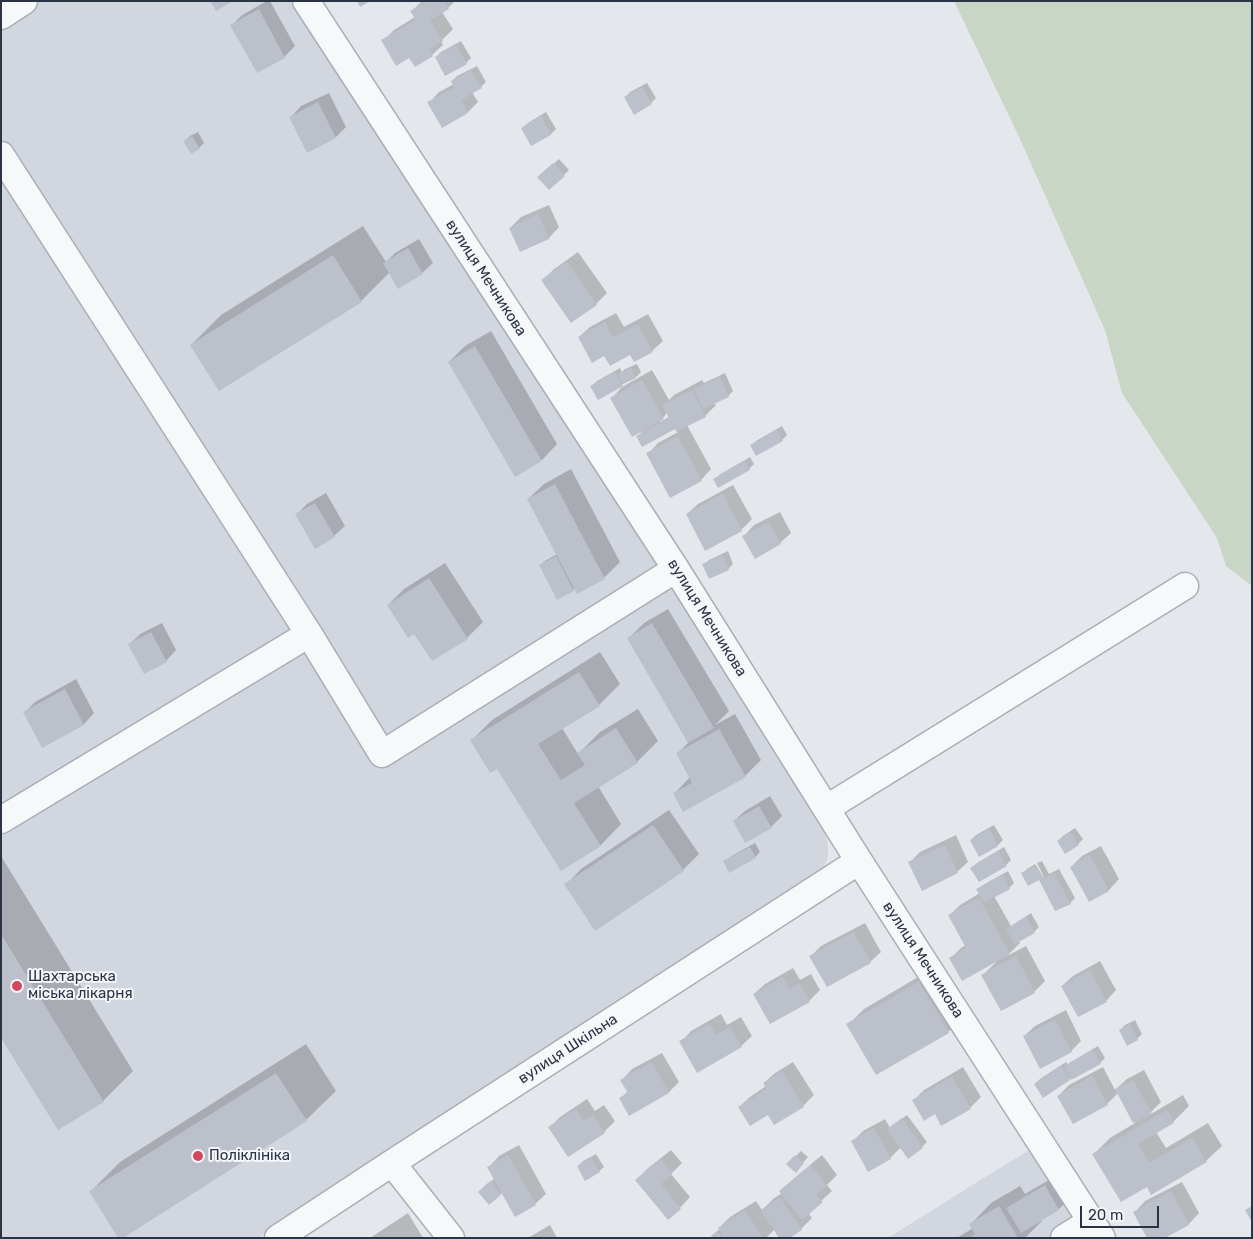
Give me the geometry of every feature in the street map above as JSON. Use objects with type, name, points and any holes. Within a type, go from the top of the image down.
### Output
[{"type":"street","points":[[1,16],[24,1]]},
{"type":"street","name":"вулиця Мечникова","points":[[306,1],[676,569],[859,861],[1097,1230]]},
{"type":"street","points":[[1,155],[309,634],[382,754],[676,569]]},
{"type":"street","points":[[827,808],[1185,586]]},
{"type":"street","points":[[1,820],[309,634]]},
{"type":"street","name":"вулиця Шкільна","points":[[278,1238],[859,861]]},
{"type":"street","points":[[392,1163],[451,1238]]},
{"type":"street","points":[[1064,1238],[1097,1230]]},
{"type":"shaded area","points":[[37,1],[295,1],[797,782],[822,825],[828,845],[828,856],[824,868],[654,981],[257,1238],[1,1238],[1,25]]},
{"type":"shaded area","points":[[1034,1147],[1090,1238],[888,1238],[974,1184]]},
{"type":"green space","points":[[954,1],[1252,1],[1252,586],[1226,566],[1217,538],[1122,393],[1105,330],[1020,139]]},
{"type":"building","points":[[210,1],[233,1],[216,11]]},
{"type":"building","points":[[357,1],[370,1],[360,7]]},
{"type":"building","points":[[427,1],[444,1],[449,9],[430,20],[443,41],[429,49],[433,56],[415,67],[409,58],[396,66],[381,40],[416,20],[410,11]]},
{"type":"building","points":[[259,9],[285,58],[257,73],[230,25]]},
{"type":"building","points":[[456,45],[467,64],[445,76],[435,57]]},
{"type":"building","points":[[471,70],[482,88],[461,100],[468,113],[442,128],[427,102],[454,88],[451,81]]},
{"type":"building","points":[[642,87],[652,104],[634,115],[624,97]]},
{"type":"building","points":[[318,102],[336,138],[307,153],[289,117]]},
{"type":"building","points":[[541,116],[551,135],[531,146],[521,128]]},
{"type":"building","points":[[192,136],[200,149],[191,154],[183,141]]},
{"type":"building","points":[[553,163],[565,176],[549,190],[537,177]]},
{"type":"building","points":[[538,214],[549,239],[520,252],[509,228]]},
{"type":"building","points":[[408,248],[423,274],[398,289],[383,263]]},
{"type":"building","points":[[333,255],[362,302],[219,391],[190,345]]},
{"type":"building","points":[[567,262],[597,305],[571,323],[541,280]]},
{"type":"building","points":[[605,322],[613,337],[638,324],[653,352],[634,362],[630,355],[610,366],[604,356],[592,363],[578,337]]},
{"type":"building","points":[[475,346],[542,461],[515,477],[448,362]]},
{"type":"building","points":[[632,368],[636,378],[623,384],[618,374]]},
{"type":"building","points":[[615,372],[623,386],[598,400],[590,386]]},
{"type":"building","points":[[720,377],[729,397],[703,409],[694,389]]},
{"type":"building","points":[[642,380],[664,419],[632,437],[610,398]]},
{"type":"building","points":[[692,390],[706,417],[676,432],[675,429],[642,447],[636,436],[669,418],[662,405]]},
{"type":"building","points":[[777,430],[783,441],[756,456],[750,445]]},
{"type":"building","points":[[678,436],[702,481],[670,498],[646,453]]},
{"type":"building","points":[[745,461],[750,470],[718,488],[713,479]]},
{"type":"building","points":[[555,484],[605,579],[577,594],[527,499]]},
{"type":"building","points":[[723,494],[742,531],[705,551],[686,514]]},
{"type":"building","points":[[315,503],[335,537],[315,549],[295,514]]},
{"type":"building","points":[[769,522],[781,544],[755,559],[742,536]]},
{"type":"building","points":[[723,555],[729,570],[709,579],[702,564]]},
{"type":"building","points":[[556,556],[574,591],[557,600],[539,565]]},
{"type":"building","points":[[429,578],[468,639],[432,661],[414,634],[408,638],[387,605]]},
{"type":"building","points":[[652,623],[714,728],[688,743],[627,638]]},
{"type":"building","points":[[151,632],[167,662],[144,674],[128,644]]},
{"type":"building","points":[[579,672],[600,706],[538,744],[561,780],[585,765],[577,753],[616,728],[638,763],[574,803],[601,846],[561,871],[497,769],[490,773],[470,740]]},
{"type":"building","points":[[65,689],[84,725],[42,748],[23,712]]},
{"type":"building","points":[[719,729],[746,777],[683,812],[673,793],[692,783],[676,753]]},
{"type":"building","points":[[759,806],[772,828],[745,843],[733,821]]},
{"type":"building","points":[[653,825],[684,871],[595,931],[564,884]]},
{"type":"building","points":[[989,829],[998,846],[979,857],[970,840]]},
{"type":"building","points":[[1070,832],[1079,845],[1065,854],[1057,841]]},
{"type":"building","points":[[945,845],[958,873],[922,891],[908,862]]},
{"type":"building","points":[[750,847],[756,858],[729,873],[723,861]]},
{"type":"building","points":[[998,851],[1007,866],[979,882],[970,868]]},
{"type":"building","points":[[1090,855],[1109,891],[1089,902],[1070,867]]},
{"type":"building","points":[[1036,865],[1044,878],[1054,873],[1071,904],[1055,911],[1039,880],[1028,886],[1021,873]]},
{"type":"building","points":[[1003,875],[1010,889],[984,903],[976,889]]},
{"type":"building","points":[[979,898],[1010,954],[962,981],[949,958],[966,948],[948,915]]},
{"type":"building","points":[[1026,917],[1035,933],[1015,944],[1006,929]]},
{"type":"building","points":[[854,932],[871,963],[827,987],[809,956]]},
{"type":"building","name":"Шахтарська міська лікарня","points":[[1,934],[104,1102],[58,1130],[1,1038]]},
{"type":"building","points":[[1016,956],[1035,993],[1001,1011],[981,975]]},
{"type":"building","points":[[1090,970],[1107,1002],[1078,1017],[1061,986]]},
{"type":"building","points":[[783,977],[789,989],[800,983],[810,1002],[770,1024],[753,994]]},
{"type":"building","points":[[919,982],[949,1033],[876,1075],[846,1024]]},
{"type":"building","points":[[1055,1020],[1072,1052],[1040,1069],[1023,1036]]},
{"type":"building","points":[[710,1024],[716,1035],[730,1027],[742,1047],[697,1073],[679,1041]]},
{"type":"building","points":[[1130,1024],[1138,1040],[1127,1046],[1119,1030]]},
{"type":"building","points":[[1093,1050],[1101,1064],[1071,1080],[1064,1066]]},
{"type":"building","points":[[652,1062],[669,1093],[629,1116],[619,1098],[628,1093],[620,1080]]},
{"type":"building","points":[[1061,1066],[1070,1080],[1043,1098],[1034,1084]]},
{"type":"building","points":[[782,1071],[804,1107],[774,1125],[768,1115],[750,1126],[738,1107],[767,1089],[763,1083]]},
{"type":"building","name":"Поліклініка","points":[[276,1073],[307,1121],[123,1238],[118,1238],[89,1191]]},
{"type":"building","points":[[1092,1076],[1108,1105],[1073,1124],[1057,1096]]},
{"type":"building","points":[[952,1077],[971,1109],[941,1126],[935,1114],[924,1121],[912,1100]]},
{"type":"building","points":[[1133,1080],[1152,1114],[1133,1123],[1115,1089]]},
{"type":"building","points":[[576,1109],[584,1121],[593,1115],[605,1133],[568,1157],[548,1127]]},
{"type":"building","points":[[1167,1110],[1174,1123],[1138,1144],[1149,1163],[1192,1138],[1207,1162],[1151,1195],[1147,1187],[1121,1202],[1092,1154]]},
{"type":"building","points":[[902,1118],[923,1148],[908,1159],[887,1129]]},
{"type":"building","points":[[874,1128],[891,1159],[868,1172],[851,1141]]},
{"type":"building","points":[[508,1155],[536,1205],[515,1217],[487,1167]]},
{"type":"building","points":[[795,1155],[804,1163],[796,1173],[786,1164]]},
{"type":"building","points":[[591,1158],[600,1172],[585,1181],[577,1166]]},
{"type":"building","points":[[660,1159],[672,1174],[661,1184],[681,1209],[668,1220],[635,1180]]},
{"type":"building","points":[[811,1165],[827,1186],[816,1195],[823,1202],[802,1220],[779,1191]]},
{"type":"building","points":[[490,1181],[501,1195],[489,1205],[478,1192]]},
{"type":"building","points":[[1045,1185],[1059,1210],[1021,1233],[1006,1208]]},
{"type":"building","points":[[1171,1191],[1189,1225],[1165,1238],[1147,1238],[1133,1212]]},
{"type":"building","points":[[780,1197],[802,1230],[790,1238],[779,1238],[761,1210]]},
{"type":"building","points":[[999,1206],[1018,1238],[969,1238],[975,1234],[969,1224]]},
{"type":"building","points":[[1252,1206],[1252,1222],[1245,1210]]},
{"type":"building","points":[[745,1210],[763,1238],[724,1238],[718,1228]]},
{"type":"building","points":[[717,1231],[722,1238],[709,1238]]},
{"type":"place","name":"Шахтарська міська лікарня","points":[[17,986]]},
{"type":"place","name":"Поліклініка","points":[[198,1156]]}]
